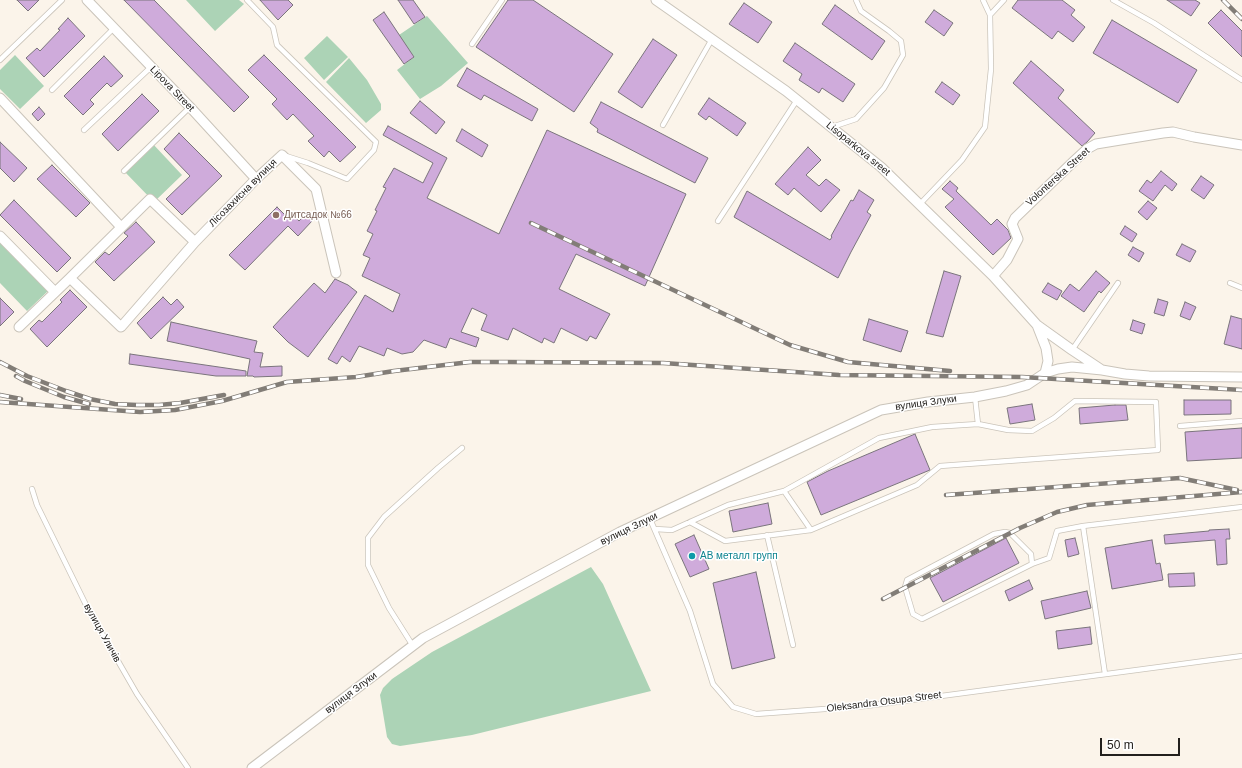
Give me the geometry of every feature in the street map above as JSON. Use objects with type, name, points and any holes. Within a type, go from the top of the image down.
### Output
[{"type":"street","name":"Lipova Street","points":[[87,0],[190,107],[256,179]]},
{"type":"street","name":"Lisoparkova sreet","points":[[656,0],[797,100],[881,167],[993,276],[1037,325],[1072,350]]},
{"type":"street","points":[[0,98],[121,227]]},
{"type":"street","name":"Volonterska Street","points":[[993,276],[1008,260],[1018,239],[1012,224],[1015,218],[1087,149],[1096,144],[1173,132],[1242,145]]},
{"type":"street","name":"Лісозахисна вулиця","points":[[70,278],[121,327],[195,242],[256,179],[282,155],[316,189],[336,273]]},
{"type":"street","points":[[19,327],[150,199],[195,242]]},
{"type":"street","points":[[0,236],[55,292]]},
{"type":"street","name":"Lisoparkova sreet","points":[[1037,325],[1046,348],[1048,360],[1045,373]]},
{"type":"street","points":[[1072,350],[1102,370],[1126,374],[1149,376],[1242,377]]},
{"type":"street","name":"вулиця Злуки","points":[[252,768],[423,638],[620,532],[881,410],[928,402],[975,397],[1006,391],[1027,385],[1045,373],[1058,369],[1072,367],[1102,370]]},
{"type":"lane","points":[[0,60],[62,0]]},
{"type":"lane","points":[[247,0],[273,27],[277,45],[376,142],[374,150],[347,179],[308,163],[282,155]]},
{"type":"lane","points":[[472,44],[502,0]]},
{"type":"lane","points":[[832,127],[856,119],[884,88],[903,55],[901,41],[861,11],[856,0]]},
{"type":"lane","points":[[920,204],[962,160],[985,127],[991,69],[990,15],[983,0]]},
{"type":"lane","points":[[990,15],[1004,0]]},
{"type":"lane","points":[[1113,0],[1154,23],[1242,80]]},
{"type":"lane","points":[[52,90],[114,28]]},
{"type":"lane","points":[[663,126],[712,39]]},
{"type":"lane","points":[[84,130],[151,67]]},
{"type":"lane","points":[[718,221],[797,100]]},
{"type":"lane","points":[[124,171],[190,107]]},
{"type":"lane","points":[[1230,283],[1242,288]]},
{"type":"lane","points":[[1072,350],[1118,284]]},
{"type":"lane","points":[[975,397],[978,424]]},
{"type":"lane","points":[[655,529],[672,530],[728,505],[784,491],[879,438],[932,428],[978,424],[1008,430],[1032,431],[1054,418],[1076,401],[1156,402],[1158,450],[940,466],[917,485],[811,530],[725,541],[690,522]]},
{"type":"lane","points":[[1180,426],[1242,421]]},
{"type":"lane","points":[[412,646],[388,608],[368,565],[368,538],[384,517],[411,491],[462,448]]},
{"type":"lane","name":"вулиця Уличів","points":[[32,489],[37,505],[88,609],[137,694],[188,768]]},
{"type":"lane","points":[[784,491],[811,530]]},
{"type":"lane","points":[[1032,564],[1031,554],[1010,533],[1005,532],[994,534],[906,580],[905,587],[913,614],[922,619],[1032,564],[1049,558],[1057,531],[1082,526],[1242,507]]},
{"type":"lane","name":"Oleksandra Otsupa Street","points":[[650,519],[690,611],[713,684],[733,707],[756,714],[866,706],[1242,656]]},
{"type":"lane","points":[[1082,526],[1105,674]]},
{"type":"lane","points":[[767,535],[793,645]]},
{"type":"green space","points":[[186,0],[239,0],[244,4],[215,31]]},
{"type":"green space","points":[[427,16],[468,63],[441,86],[420,99],[397,70],[414,57],[399,35]]},
{"type":"green space","points":[[327,36],[348,57],[324,80],[304,58]]},
{"type":"green space","points":[[15,55],[44,86],[20,109],[0,89],[0,70]]},
{"type":"green space","points":[[349,58],[367,80],[381,104],[381,110],[366,123],[326,82]]},
{"type":"green space","points":[[152,143],[182,175],[154,202],[124,171]]},
{"type":"green space","points":[[0,240],[49,290],[27,311],[0,283]]},
{"type":"green space","points":[[591,567],[603,584],[651,691],[472,735],[400,746],[392,744],[387,737],[380,695],[383,688],[392,679],[432,652]]},
{"type":"building","points":[[17,0],[39,0],[28,11]]},
{"type":"building","points":[[124,0],[154,0],[249,97],[234,112]]},
{"type":"building","points":[[260,0],[288,0],[293,5],[278,20]]},
{"type":"building","points":[[398,0],[413,0],[425,17],[414,24]]},
{"type":"building","points":[[508,0],[533,0],[613,54],[574,112],[476,47]]},
{"type":"building","points":[[1018,0],[1062,0],[1075,10],[1071,15],[1085,27],[1073,42],[1058,31],[1052,39],[1012,8]]},
{"type":"building","points":[[1167,0],[1195,0],[1200,3],[1191,16]]},
{"type":"building","points":[[744,3],[772,22],[758,43],[729,24]]},
{"type":"building","points":[[835,5],[885,41],[872,60],[822,24]]},
{"type":"building","points":[[934,10],[953,23],[944,36],[925,22]]},
{"type":"building","points":[[1221,10],[1242,31],[1242,57],[1208,23]]},
{"type":"building","points":[[384,12],[414,57],[404,64],[373,20]]},
{"type":"building","points":[[68,18],[85,36],[44,77],[26,58],[37,48],[40,51],[60,30],[58,29]]},
{"type":"building","points":[[1112,20],[1197,70],[1178,103],[1093,53]]},
{"type":"building","points":[[653,39],[677,55],[642,108],[618,92]]},
{"type":"building","points":[[795,43],[855,84],[843,102],[822,88],[819,93],[799,80],[802,74],[783,61]]},
{"type":"building","points":[[264,55],[356,147],[340,162],[329,151],[324,157],[308,141],[314,136],[293,114],[287,120],[272,104],[277,99],[248,70]]},
{"type":"building","points":[[104,56],[123,76],[111,87],[107,83],[90,100],[94,104],[83,115],[64,96]]},
{"type":"building","points":[[1031,61],[1064,90],[1058,98],[1095,133],[1082,146],[1013,83]]},
{"type":"building","points":[[467,68],[538,109],[532,121],[484,95],[481,100],[457,86]]},
{"type":"building","points":[[942,82],[960,95],[953,105],[935,92]]},
{"type":"building","points":[[142,94],[159,111],[118,151],[102,134]]},
{"type":"building","points":[[709,98],[746,123],[737,136],[709,116],[706,120],[698,114]]},
{"type":"building","points":[[420,101],[445,122],[436,134],[410,113]]},
{"type":"building","points":[[601,102],[708,158],[695,183],[597,132],[598,129],[590,123]]},
{"type":"building","points":[[39,107],[45,114],[38,121],[32,114]]},
{"type":"building","points":[[388,126],[447,158],[427,198],[499,234],[547,130],[686,194],[645,286],[576,254],[559,289],[610,314],[596,339],[590,336],[587,341],[561,328],[554,343],[544,338],[542,343],[513,328],[508,340],[481,330],[487,315],[472,308],[461,332],[479,338],[476,347],[450,338],[446,348],[424,340],[413,352],[402,354],[387,348],[384,356],[359,346],[350,362],[342,356],[337,364],[328,359],[365,295],[393,312],[400,294],[362,276],[370,258],[363,255],[373,234],[367,231],[386,188],[383,187],[394,168],[423,183],[433,163],[383,135]]},
{"type":"building","points":[[462,129],[488,145],[482,157],[456,141]]},
{"type":"building","points":[[179,133],[222,176],[182,215],[166,199],[190,176],[164,149]]},
{"type":"building","points":[[0,142],[27,168],[14,182],[0,168]]},
{"type":"building","points":[[808,147],[821,160],[806,175],[819,186],[826,179],[840,190],[821,212],[794,188],[788,195],[775,184]]},
{"type":"building","points":[[52,165],[90,203],[76,217],[37,179]]},
{"type":"building","points":[[1161,171],[1177,184],[1172,191],[1165,185],[1153,201],[1139,191],[1147,180],[1151,183]]},
{"type":"building","points":[[1201,176],[1214,185],[1204,199],[1191,190]]},
{"type":"building","points":[[950,181],[958,188],[956,191],[991,225],[997,219],[1008,230],[1011,238],[993,255],[945,207],[954,199],[942,189]]},
{"type":"building","points":[[859,190],[874,200],[867,212],[871,215],[838,278],[734,217],[747,191],[830,240],[851,200],[853,201]]},
{"type":"building","points":[[14,200],[71,258],[57,272],[0,215]]},
{"type":"building","points":[[1148,201],[1157,208],[1147,220],[1138,212]]},
{"type":"building","points":[[277,207],[288,218],[292,214],[299,221],[306,214],[312,221],[298,236],[288,226],[245,270],[229,255]]},
{"type":"building","points":[[136,222],[155,242],[114,281],[95,262],[105,252],[109,255],[128,236],[124,233]]},
{"type":"building","points":[[1125,226],[1137,234],[1132,242],[1120,234]]},
{"type":"building","points":[[1182,244],[1196,251],[1190,262],[1176,255]]},
{"type":"building","points":[[1133,247],[1144,253],[1139,262],[1128,255]]},
{"type":"building","points":[[944,271],[961,276],[943,337],[926,333]]},
{"type":"building","points":[[1096,271],[1110,283],[1101,293],[1099,291],[1084,312],[1061,296],[1070,284],[1079,291]]},
{"type":"building","points":[[335,279],[348,285],[357,292],[308,357],[288,342],[273,327],[314,283],[325,293]]},
{"type":"building","points":[[1048,283],[1062,291],[1057,300],[1042,292]]},
{"type":"building","points":[[70,290],[87,307],[47,347],[30,329],[39,320],[42,322],[62,302],[60,300]]},
{"type":"building","points":[[163,297],[171,305],[177,299],[184,307],[151,339],[137,323]]},
{"type":"building","points":[[0,298],[14,312],[0,326]]},
{"type":"building","points":[[1158,299],[1168,302],[1164,316],[1154,313]]},
{"type":"building","points":[[1185,302],[1196,307],[1190,320],[1180,316]]},
{"type":"building","points":[[1231,316],[1242,319],[1242,349],[1224,344]]},
{"type":"building","points":[[869,319],[908,331],[901,352],[863,340]]},
{"type":"building","points":[[1133,320],[1145,324],[1142,334],[1130,330]]},
{"type":"building","points":[[171,322],[257,341],[254,352],[263,353],[260,367],[282,366],[282,376],[247,376],[250,359],[167,341]]},
{"type":"building","points":[[130,354],[246,371],[246,376],[216,376],[129,364]]},
{"type":"building","points":[[1184,400],[1231,400],[1231,414],[1184,415]]},
{"type":"building","points":[[1032,404],[1035,420],[1010,424],[1007,408]]},
{"type":"building","points":[[1126,405],[1128,420],[1080,424],[1079,408]]},
{"type":"building","points":[[1242,428],[1242,458],[1187,461],[1185,432]]},
{"type":"building","points":[[915,434],[930,470],[821,515],[807,482],[828,471]]},
{"type":"building","points":[[768,503],[772,524],[733,532],[729,511]]},
{"type":"building","points":[[1229,529],[1230,539],[1226,539],[1227,564],[1217,565],[1215,540],[1165,544],[1164,535]]},
{"type":"building","name":"АВ металл групп","points":[[694,535],[709,569],[690,577],[675,544]]},
{"type":"building","points":[[1006,538],[1019,563],[943,602],[930,578]]},
{"type":"building","points":[[1075,538],[1079,554],[1068,557],[1065,540]]},
{"type":"building","points":[[1152,540],[1156,564],[1160,563],[1163,580],[1112,589],[1105,548]]},
{"type":"building","points":[[756,572],[775,658],[732,669],[713,583]]},
{"type":"building","points":[[1194,573],[1195,586],[1169,587],[1168,574]]},
{"type":"building","points":[[1029,580],[1033,589],[1009,601],[1005,591]]},
{"type":"building","points":[[1087,591],[1091,608],[1045,619],[1041,601]]},
{"type":"building","points":[[1090,627],[1092,644],[1058,649],[1056,631]]},
{"type":"railway","points":[[1223,0],[1242,19]]},
{"type":"railway","points":[[531,223],[790,345],[848,362],[950,371]]},
{"type":"railway","points":[[0,362],[27,376],[66,391],[90,399],[115,404],[159,405],[180,403],[224,395]]},
{"type":"railway","points":[[0,402],[140,412],[175,410],[222,401],[287,382],[356,377],[470,362],[663,363],[839,375],[1022,377],[1242,390]]},
{"type":"railway","points":[[16,376],[64,397],[89,404]]},
{"type":"railway","points":[[0,395],[21,399]]},
{"type":"railway","points":[[946,495],[1180,478],[1237,490]]},
{"type":"railway","points":[[883,599],[1020,528],[1057,512],[1087,505],[1242,492]]},
{"type":"place","name":"Дитсадок №66","points":[[276,215]]},
{"type":"place","name":"АВ металл групп","points":[[692,556]]}]
